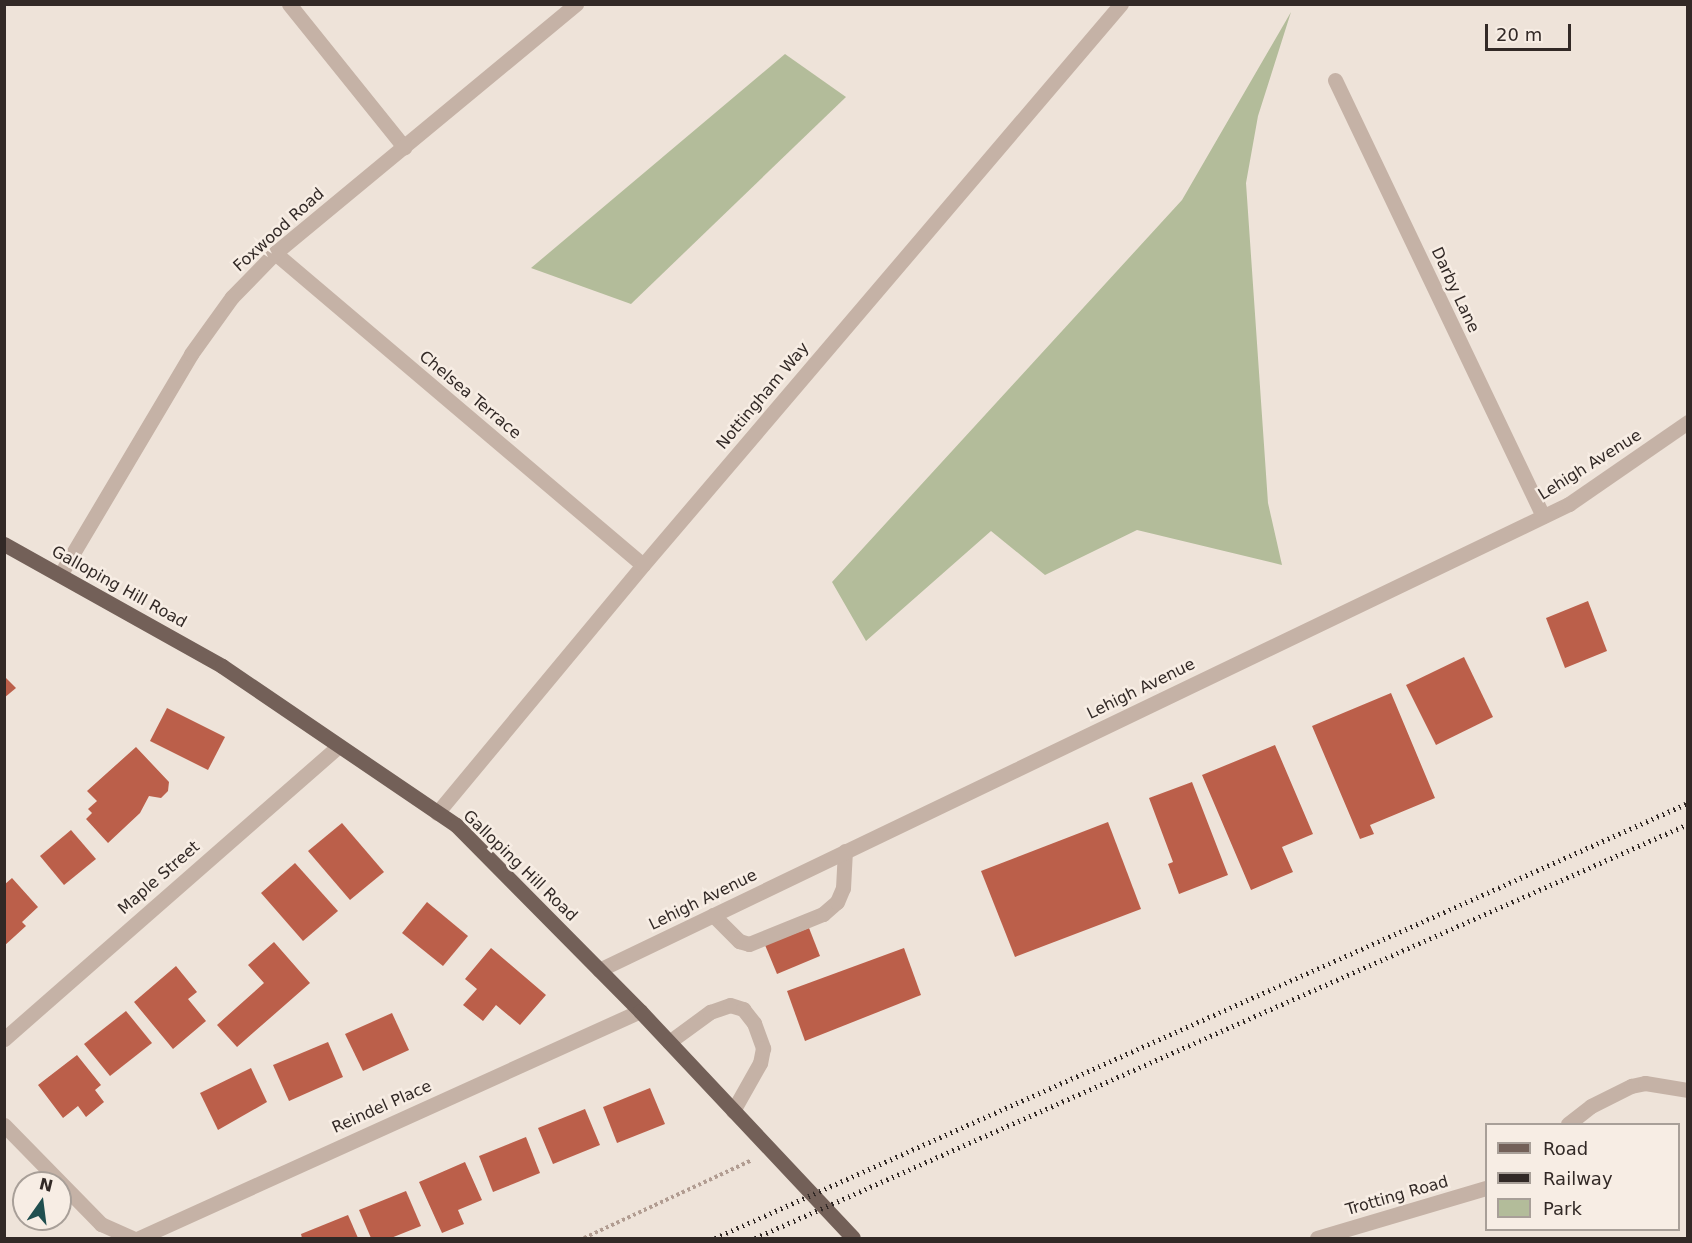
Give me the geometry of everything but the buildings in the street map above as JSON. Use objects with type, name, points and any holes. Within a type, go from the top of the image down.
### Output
[{"type":"main road","name":"Galloping Hill Road","points":[[4,544],[222,666],[456,825],[640,1011],[853,1239]]},
{"type":"street","points":[[289,4],[404,147]]},
{"type":"street","name":"Foxwood Road","points":[[60,575],[190,354],[232,297],[275,253],[576,4]]},
{"type":"street","name":"Nottingham Way","points":[[437,813],[643,565],[1121,4]]},
{"type":"street","name":"Darby Lane","points":[[1335,80],[1543,516]]},
{"type":"street","name":"Chelsea Terrace","points":[[275,253],[643,565]]},
{"type":"street","name":"Lehigh Avenue","points":[[599,970],[1543,516],[1578,497],[1688,422]]},
{"type":"street","name":"Maple Street","points":[[4,1039],[339,746]]},
{"type":"street","points":[[713,915],[738,941],[749,944],[823,914],[837,902],[843,888],[845,851]]},
{"type":"street","points":[[669,1042],[710,1012],[730,1005],[742,1009],[754,1023],[763,1048],[760,1063],[733,1111]]},
{"type":"street","name":"Reindel Place","points":[[139,1239],[640,1011]]},
{"type":"street","points":[[1570,1123],[1591,1106],[1631,1086],[1645,1083],[1688,1090]]},
{"type":"street","points":[[4,1125],[101,1224],[133,1239]]},
{"type":"street","name":"Trotting Road","points":[[1317,1239],[1485,1188]]},
{"type":"path","points":[[584,1239],[770,1150]]},
{"type":"green space","points":[[1291,12],[1258,116],[1246,183],[1268,503],[1282,565],[1137,530],[1045,575],[991,531],[866,641],[832,582],[1182,200]]},
{"type":"green space","points":[[785,54],[846,97],[631,304],[531,268]]},
{"type":"railway","points":[[715,1238],[1688,803]]},
{"type":"railway","points":[[755,1238],[1688,824]]}]
